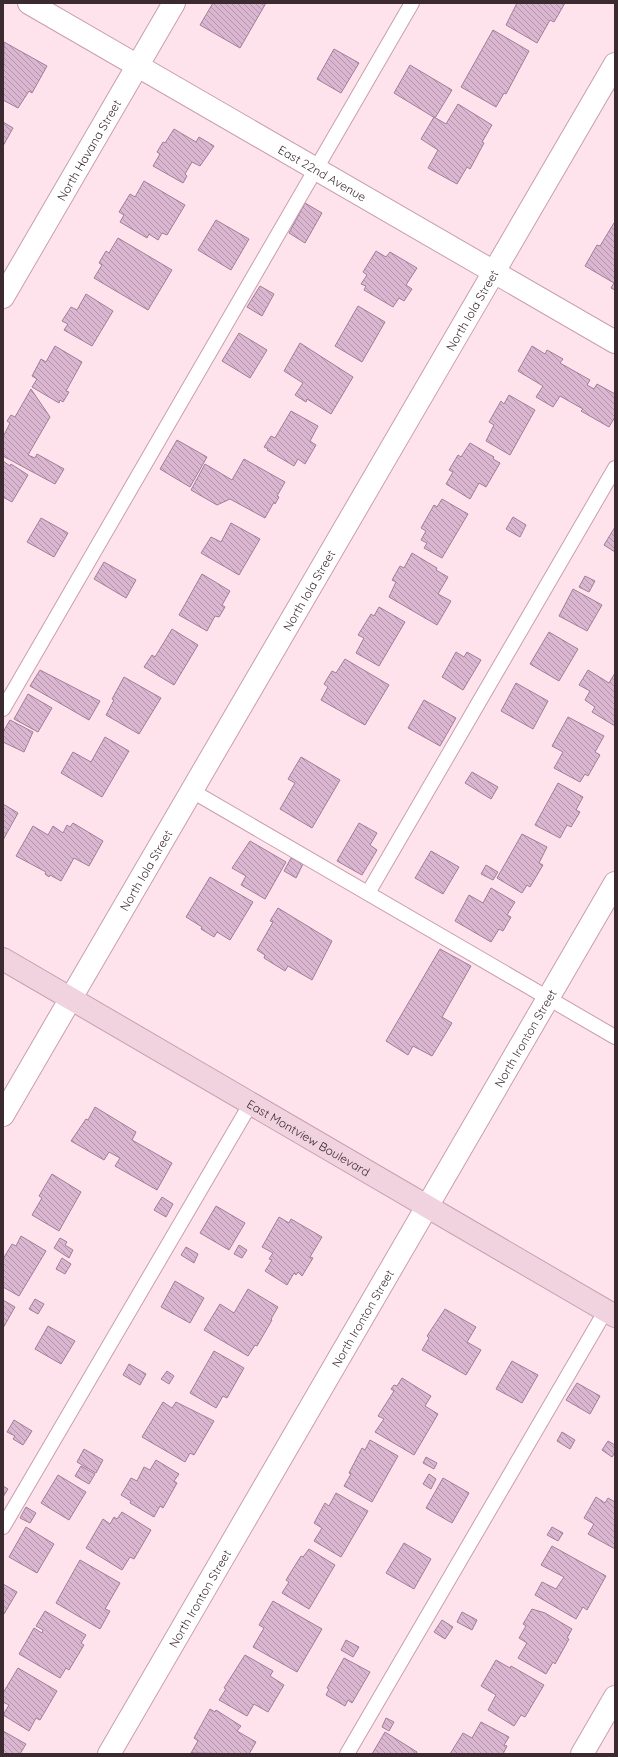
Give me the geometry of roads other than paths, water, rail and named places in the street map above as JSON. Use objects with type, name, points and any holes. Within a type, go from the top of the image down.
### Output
[{"type":"main road","name":"East Montview Boulevard","points":[[3,959],[610,1313]]},
{"type":"street","name":"East 22nd Avenue","points":[[29,3],[615,342]]},
{"type":"street","name":"North Havana Street","points":[[3,297],[174,3]]},
{"type":"street","name":"North Iola Street","points":[[3,1116],[615,64]]},
{"type":"street","name":"North Ironton Street","points":[[109,1754],[549,999],[615,883]]},
{"type":"street","points":[[582,1754],[615,1697]]},
{"type":"lane","points":[[3,709],[412,3]]},
{"type":"lane","points":[[368,894],[615,468]]},
{"type":"lane","points":[[192,791],[615,1037]]},
{"type":"lane","points":[[3,1527],[251,1103]]},
{"type":"lane","points":[[347,1754],[610,1313]]}]
